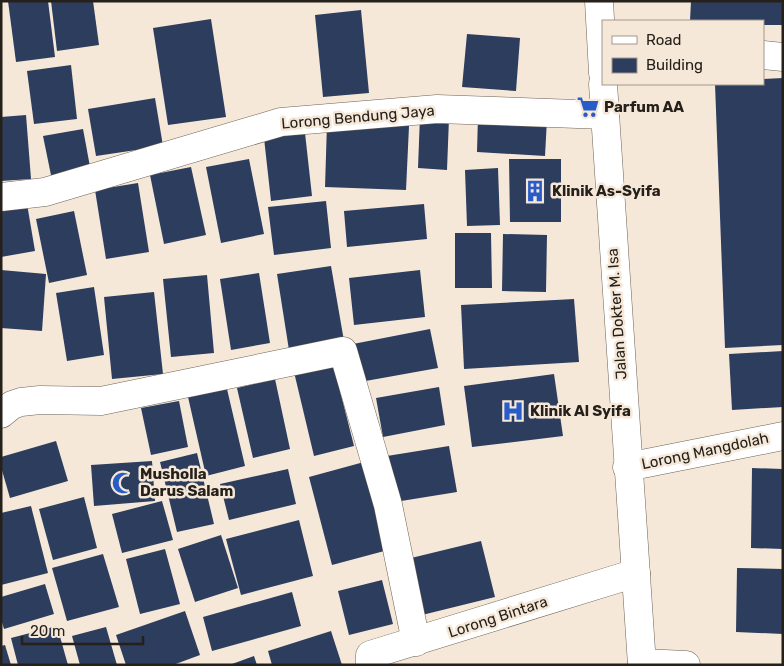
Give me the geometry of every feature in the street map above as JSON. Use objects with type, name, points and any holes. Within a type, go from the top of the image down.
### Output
[{"type":"street","points":[[599,1],[602,42]]},
{"type":"street","points":[[764,55],[783,57]]},
{"type":"street","name":"Jalan Dokter M. Isa","points":[[603,85],[627,467],[642,664]]},
{"type":"street","name":"Lorong Bendung Jaya","points":[[1,198],[45,192],[282,122],[437,109],[605,115]]},
{"type":"street","points":[[1,414],[12,405],[21,402],[40,400],[100,401],[343,351],[346,354],[388,505],[416,642]]},
{"type":"street","name":"Lorong Mangdolah","points":[[627,467],[783,436]]},
{"type":"street","name":"Lorong Bintara","points":[[370,665],[370,655],[636,573]]},
{"type":"street","points":[[642,664],[686,665]]},
{"type":"building","points":[[8,1],[48,1],[55,57],[16,62]]},
{"type":"building","points":[[51,1],[93,1],[99,45],[57,51]]},
{"type":"building","points":[[691,1],[783,1],[783,25],[764,25],[764,20],[690,20]]},
{"type":"building","points":[[361,10],[369,93],[323,97],[315,15]]},
{"type":"building","points":[[211,19],[226,117],[168,125],[153,28]]},
{"type":"building","points":[[467,34],[520,38],[516,91],[462,87]]},
{"type":"building","points":[[71,65],[77,119],[34,124],[27,71]]},
{"type":"building","points":[[783,78],[783,345],[725,348],[715,85],[764,85],[764,79]]},
{"type":"building","points":[[155,98],[163,146],[96,156],[88,109]]},
{"type":"building","points":[[26,115],[31,179],[1,181],[1,117]]},
{"type":"building","points":[[420,116],[449,118],[447,170],[418,168]]},
{"type":"building","points":[[478,116],[547,119],[545,156],[477,152]]},
{"type":"building","points":[[327,124],[409,126],[406,190],[325,187]]},
{"type":"building","points":[[83,129],[91,172],[52,180],[43,136]]},
{"type":"building","points":[[305,133],[312,196],[271,201],[264,138]]},
{"type":"building","points":[[249,159],[264,234],[221,243],[206,167]]},
{"type":"building","name":"Klinik As-Syifa","points":[[509,159],[561,159],[561,222],[510,222]]},
{"type":"building","points":[[191,167],[206,235],[164,244],[150,175]]},
{"type":"building","points":[[498,168],[500,225],[467,226],[465,170]]},
{"type":"building","points":[[138,183],[149,252],[106,259],[95,190]]},
{"type":"building","points":[[26,198],[35,251],[1,257],[1,202]]},
{"type":"building","points":[[326,201],[331,248],[274,255],[268,207]]},
{"type":"building","points":[[424,204],[427,239],[347,247],[344,211]]},
{"type":"building","points":[[74,211],[87,275],[49,283],[36,219]]},
{"type":"building","points":[[455,233],[491,233],[492,288],[455,288]]},
{"type":"building","points":[[503,234],[547,235],[546,292],[502,291]]},
{"type":"building","points":[[331,266],[344,341],[289,350],[277,274]]},
{"type":"building","points":[[1,270],[46,274],[42,331],[1,328]]},
{"type":"building","points":[[420,270],[425,317],[354,325],[349,278]]},
{"type":"building","points":[[259,273],[270,343],[231,350],[220,279]]},
{"type":"building","points":[[207,275],[214,353],[171,357],[163,279]]},
{"type":"building","points":[[94,287],[104,355],[67,361],[56,293]]},
{"type":"building","points":[[154,292],[163,374],[112,379],[104,297]]},
{"type":"building","points":[[574,299],[579,362],[464,369],[461,305]]},
{"type":"building","points":[[430,329],[438,368],[360,382],[353,344]]},
{"type":"building","points":[[783,351],[783,407],[732,410],[729,354]]},
{"type":"building","points":[[333,363],[354,446],[314,456],[294,372]]},
{"type":"building","name":"Klinik Al Syifa","points":[[554,374],[563,436],[472,447],[464,386]]},
{"type":"building","points":[[275,379],[290,449],[253,458],[237,388]]},
{"type":"building","points":[[439,387],[445,425],[383,437],[376,398]]},
{"type":"building","points":[[227,389],[245,466],[206,476],[188,397]]},
{"type":"building","points":[[179,401],[188,447],[151,455],[141,408]]},
{"type":"building","points":[[56,441],[68,481],[10,498],[1,467],[1,457]]},
{"type":"building","points":[[449,446],[457,492],[395,502],[387,456]]},
{"type":"building","points":[[197,453],[214,524],[177,532],[160,462]]},
{"type":"building","name":"Musholla Darus Salam","points":[[152,461],[155,501],[94,506],[91,465]]},
{"type":"building","points":[[364,462],[388,550],[332,565],[309,477]]},
{"type":"building","points":[[752,468],[783,469],[783,549],[751,548]]},
{"type":"building","points":[[288,469],[296,504],[229,520],[220,484]]},
{"type":"building","points":[[84,497],[97,548],[53,560],[39,509]]},
{"type":"building","points":[[162,501],[173,540],[122,553],[112,514]]},
{"type":"building","points":[[31,506],[48,573],[1,585],[1,513]]},
{"type":"building","points":[[299,520],[313,576],[241,595],[226,539]]},
{"type":"building","points":[[221,535],[238,588],[195,602],[178,549]]},
{"type":"building","points":[[481,541],[495,597],[418,616],[403,560]]},
{"type":"building","points":[[165,549],[180,604],[140,614],[126,559]]},
{"type":"building","points":[[103,554],[119,607],[67,621],[52,568]]},
{"type":"building","points":[[737,568],[783,569],[783,634],[736,632]]},
{"type":"building","points":[[382,580],[393,624],[349,635],[338,591]]},
{"type":"building","points":[[45,584],[54,614],[4,629],[1,619],[1,597]]},
{"type":"building","points":[[292,592],[301,626],[212,651],[203,617]]},
{"type":"building","points":[[185,611],[200,655],[173,665],[126,665],[116,635]]},
{"type":"building","points":[[57,626],[68,665],[18,665],[11,638]]},
{"type":"building","points":[[106,627],[117,665],[80,665],[72,636]]},
{"type":"building","points":[[331,631],[342,665],[272,665],[268,651]]},
{"type":"building","points":[[5,645],[11,665],[1,665],[1,646]]},
{"type":"building","points":[[254,656],[257,665],[232,665],[232,664]]},
{"type":"place","name":"Parfum AA","points":[[588,107]]},
{"type":"place","name":"Klinik As-Syifa","points":[[535,191]]},
{"type":"place","name":"Klinik Al Syifa","points":[[513,411]]},
{"type":"place","name":"Musholla Darus Salam","points":[[123,483]]}]
